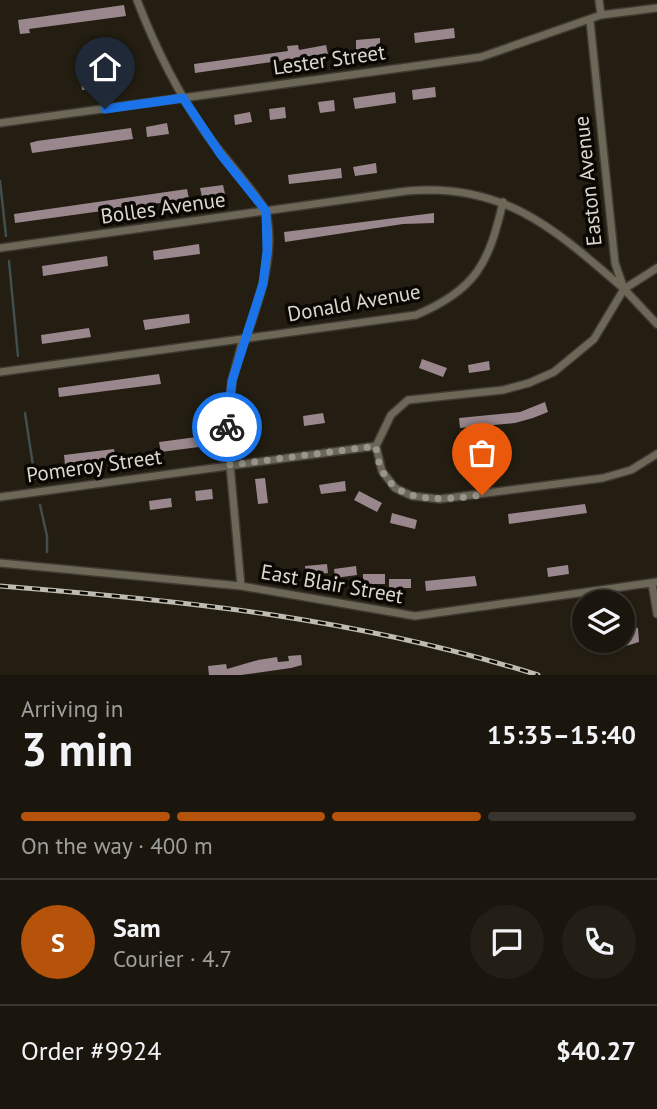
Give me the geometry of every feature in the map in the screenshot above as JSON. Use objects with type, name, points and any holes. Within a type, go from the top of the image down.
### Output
[{"type":"street","points":[[137,0],[183,98],[221,155],[266,211],[265,273],[228,403],[230,465],[241,586]]},
{"type":"street","points":[[599,0],[601,15]]},
{"type":"street","name":"Lester Street","points":[[0,123],[481,57],[601,15],[657,8]]},
{"type":"street","name":"Easton Avenue","points":[[590,21],[613,246],[624,289],[657,324]]},
{"type":"street","name":"Bolles Avenue","points":[[0,248],[424,190],[464,192],[500,201],[550,227],[624,289]]},
{"type":"street","name":"Donald Avenue","points":[[0,372],[416,315],[460,292],[477,275],[485,260],[500,201]]},
{"type":"street","points":[[657,268],[624,289],[594,339],[554,372],[503,390],[408,400],[384,425],[376,446],[382,471],[395,488],[412,496],[440,499],[603,478],[631,470],[657,454]]},
{"type":"street","name":"Pomeroy Street","points":[[0,497],[376,446]]},
{"type":"street","name":"East Blair Street","points":[[0,563],[241,586],[415,616],[654,583]]},
{"type":"street","points":[[654,583],[657,614]]},
{"type":"building","points":[[124,5],[126,16],[29,29],[30,33],[20,34],[18,20]]},
{"type":"building","points":[[454,28],[455,38],[415,43],[414,33]]},
{"type":"building","points":[[380,38],[380,49],[356,50],[356,40]]},
{"type":"building","points":[[298,45],[299,50],[326,45],[328,54],[195,73],[194,64],[288,51],[287,46]]},
{"type":"building","points":[[102,77],[103,87],[82,90],[81,80]]},
{"type":"building","points":[[435,87],[436,97],[413,100],[412,90]]},
{"type":"building","points":[[395,92],[396,103],[355,109],[353,98]]},
{"type":"building","points":[[334,100],[335,111],[320,113],[318,102]]},
{"type":"building","points":[[285,107],[286,118],[270,120],[269,109]]},
{"type":"building","points":[[250,112],[252,122],[235,125],[234,115]]},
{"type":"building","points":[[167,123],[169,134],[147,137],[146,127]]},
{"type":"building","points":[[131,128],[133,139],[32,153],[30,143],[37,141]]},
{"type":"building","points":[[376,163],[377,173],[355,176],[353,167]]},
{"type":"building","points":[[341,168],[342,178],[289,184],[288,175]]},
{"type":"building","points":[[223,185],[225,194],[202,197],[200,188]]},
{"type":"building","points":[[187,189],[189,199],[15,223],[14,214]]},
{"type":"building","points":[[434,213],[434,223],[403,224],[285,242],[284,232]]},
{"type":"building","points":[[199,244],[200,254],[154,260],[153,251]]},
{"type":"building","points":[[107,256],[108,266],[43,276],[42,266]]},
{"type":"building","points":[[189,314],[190,323],[145,330],[143,320]]},
{"type":"building","points":[[89,328],[91,337],[42,344],[41,335]]},
{"type":"building","points":[[422,359],[447,368],[443,377],[419,368]]},
{"type":"building","points":[[489,361],[490,370],[469,373],[468,365]]},
{"type":"building","points":[[159,374],[161,384],[59,397],[58,388]]},
{"type":"building","points":[[545,402],[548,412],[533,418],[515,423],[460,428],[459,418],[520,412]]},
{"type":"building","points":[[323,413],[325,423],[304,426],[303,416]]},
{"type":"building","points":[[212,435],[214,445],[161,452],[159,442]]},
{"type":"building","points":[[114,449],[116,458],[65,465],[64,455]]},
{"type":"building","points":[[265,478],[268,503],[258,504],[255,479]]},
{"type":"building","points":[[345,481],[346,491],[321,494],[319,485]]},
{"type":"building","points":[[212,489],[213,499],[196,501],[195,491]]},
{"type":"building","points":[[359,491],[382,503],[377,512],[354,500]]},
{"type":"building","points":[[171,498],[172,507],[150,510],[149,501]]},
{"type":"building","points":[[585,504],[587,513],[509,524],[508,514]]},
{"type":"building","points":[[392,513],[417,520],[415,529],[390,523]]},
{"type":"building","points":[[327,564],[328,573],[306,576],[305,566]]},
{"type":"building","points":[[568,565],[569,574],[548,577],[547,568]]},
{"type":"building","points":[[356,566],[357,575],[335,578],[334,569]]},
{"type":"building","points":[[363,574],[385,574],[385,584],[363,584]]},
{"type":"building","points":[[475,576],[477,586],[426,591],[425,581]]},
{"type":"building","points":[[389,579],[411,579],[411,588],[389,588]]},
{"type":"building","points":[[635,627],[638,628],[639,642],[635,643]]},
{"type":"building","points":[[301,655],[302,665],[291,668],[241,675],[209,675],[208,666],[226,664],[227,669],[277,657],[278,662],[289,661],[288,656]]},
{"type":"waterway","points":[[0,181],[6,236]]},
{"type":"waterway","points":[[9,261],[18,356]]},
{"type":"waterway","points":[[25,413],[35,479]]},
{"type":"waterway","points":[[40,505],[47,536],[47,552]]},
{"type":"railway","points":[[0,586],[138,598],[271,615],[404,639],[538,675]]},
{"type":"way so far","points":[[227,427],[230,465],[376,446],[377,457],[385,476],[395,488],[412,496],[440,499],[482,495]]},
{"type":"route","points":[[105,109],[183,98],[221,155],[266,211],[267,251],[263,284],[246,338],[243,339],[232,381],[227,427]]}]
